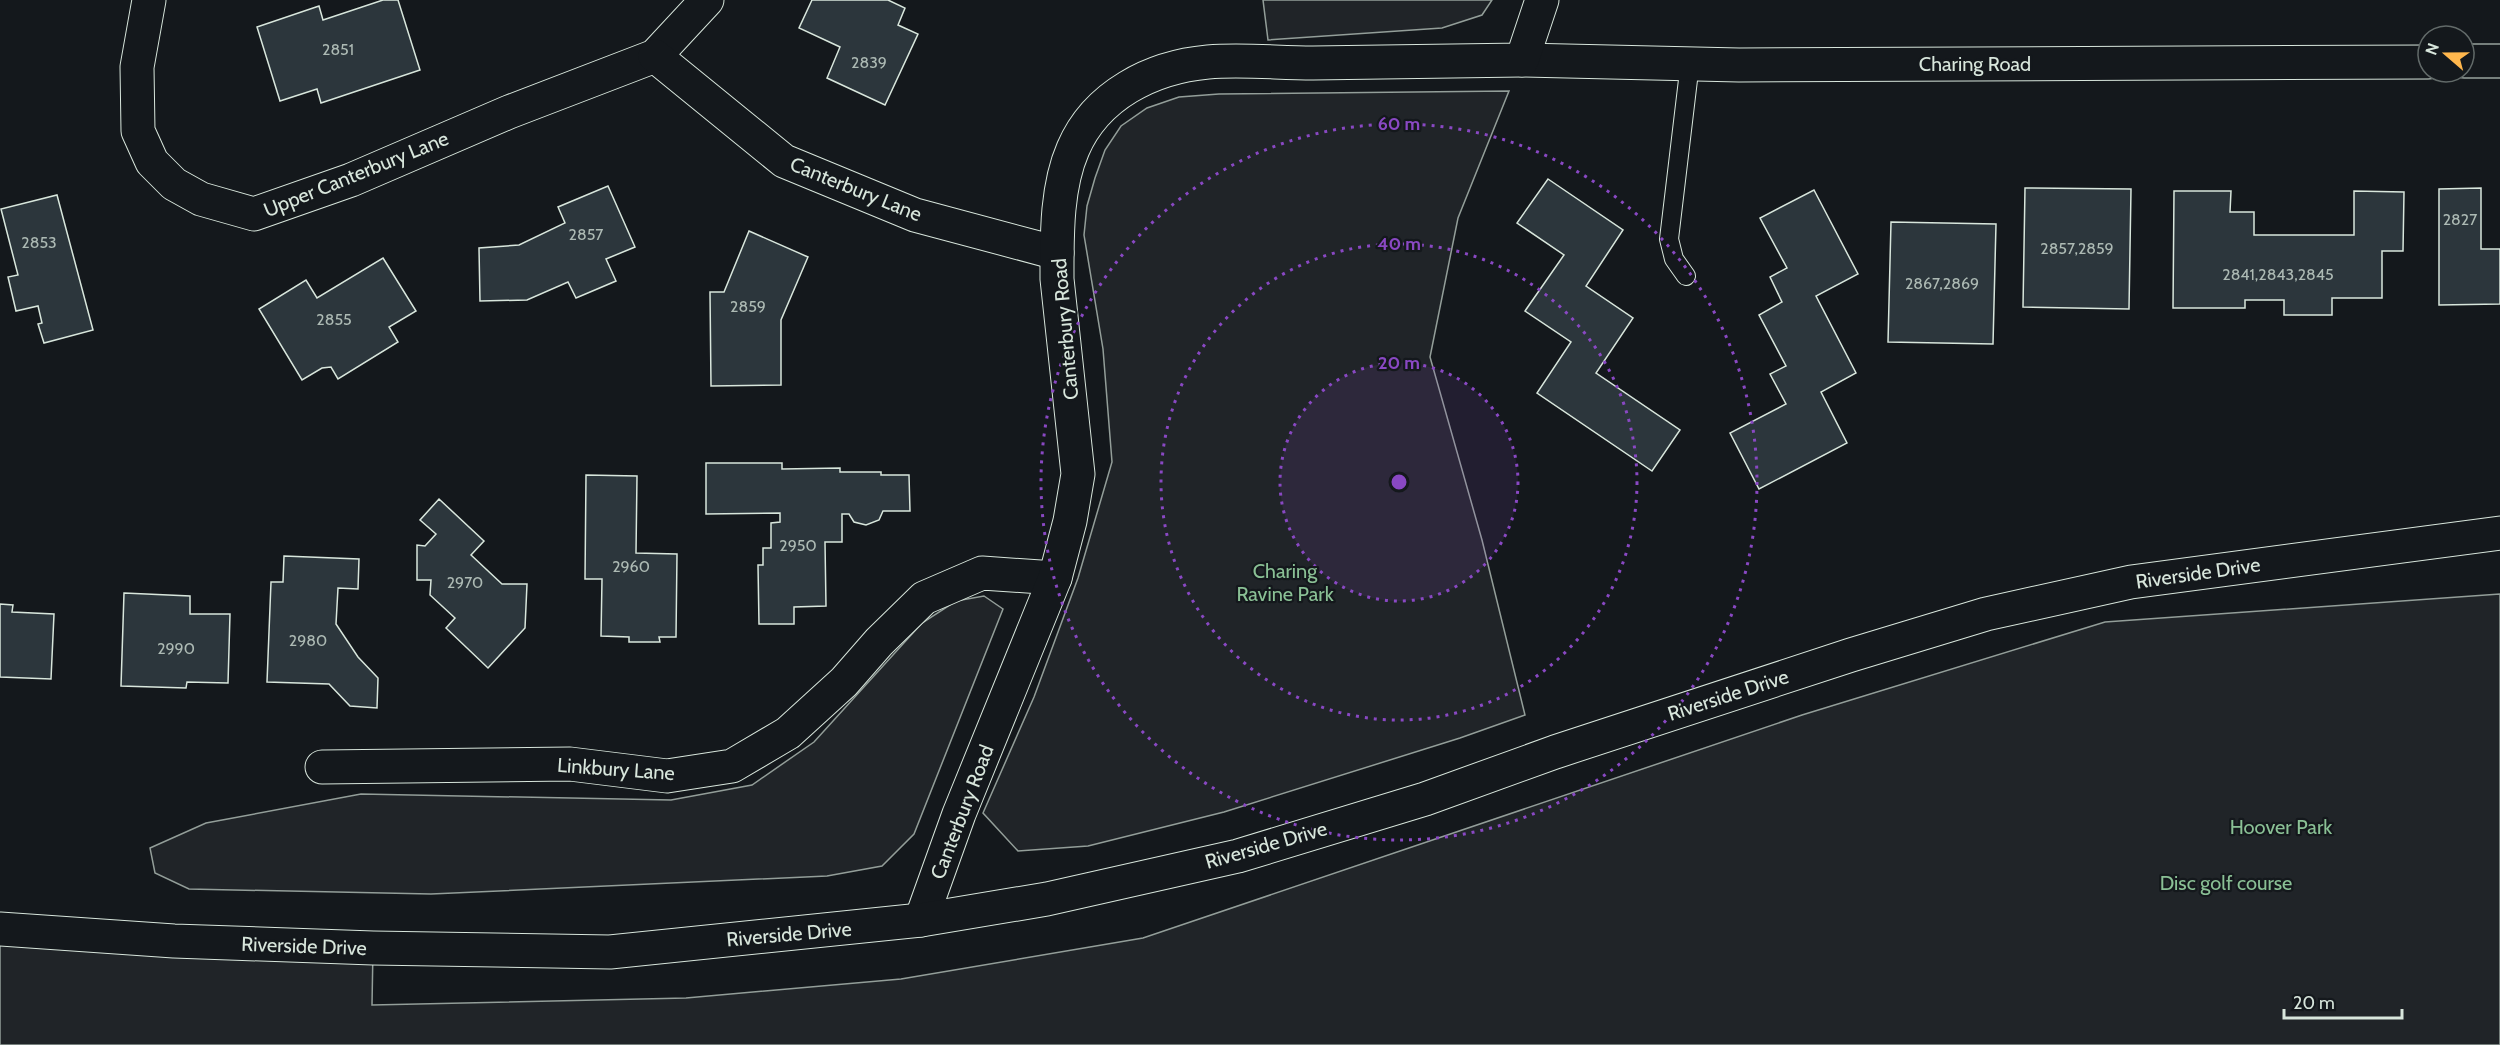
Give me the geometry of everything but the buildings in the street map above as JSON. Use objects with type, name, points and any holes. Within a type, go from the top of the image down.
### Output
[{"type":"street","name":"Upper Canterbury Lane","points":[[149,0],[137,67],[137,89],[138,132],[152,162],[174,184],[201,199],[254,214],[351,180],[509,112],[655,56]]},
{"type":"street","points":[[655,56],[707,0]]},
{"type":"street","points":[[1522,60],[1542,0]]},
{"type":"street","name":"Canterbury Lane","points":[[655,56],[784,161],[915,215],[1057,253]]},
{"type":"street","name":"Charing Road","points":[[1522,60],[1690,63],[2416,62]]},
{"type":"street","name":"Canterbury Road","points":[[921,920],[959,814],[1055,578],[1070,521],[1078,474],[1057,279],[1057,253],[1060,206],[1065,178],[1073,149],[1087,123],[1107,101],[1130,85],[1154,73],[1208,62],[1522,60]]},
{"type":"street","points":[[2476,61],[2500,61]]},
{"type":"street","name":"Riverside Drive","points":[[0,929],[197,942],[373,948],[610,951],[921,920],[1047,899],[1238,856],[1425,799],[1567,748],[1851,655],[1986,614],[2131,582],[2500,533]]},
{"type":"street","name":"Linkbury Lane","points":[[322,767],[570,764],[667,776],[732,766],[788,733],[844,682],[879,642],[924,598],[982,573],[1055,578]]},
{"type":"lane","points":[[1686,276],[1674,259],[1669,239],[1690,63]]},
{"type":"green space","points":[[1263,0],[1492,0],[1482,15],[1442,28],[1268,40]]},
{"type":"green space","name":"Charing Ravine Park","points":[[1509,91],[1458,218],[1430,357],[1482,540],[1525,715],[1460,738],[1224,812],[1088,846],[1018,851],[983,813],[1034,697],[1078,578],[1112,462],[1103,349],[1084,235],[1087,206],[1105,150],[1121,126],[1147,108],[1179,97],[1219,94]]},
{"type":"green space","name":"Hoover Park","points":[[2500,594],[2500,1045],[0,1045],[0,929],[373,948],[372,1005],[686,998],[901,979],[1143,938],[1802,715],[2105,622]]},
{"type":"green space","points":[[984,596],[1003,609],[914,834],[882,866],[827,876],[431,894],[189,889],[155,873],[150,848],[206,823],[361,794],[671,800],[752,785],[814,742],[922,623],[956,601]]},
{"type":"park label","name":"Disc golf course","points":[[2226,883]]}]
